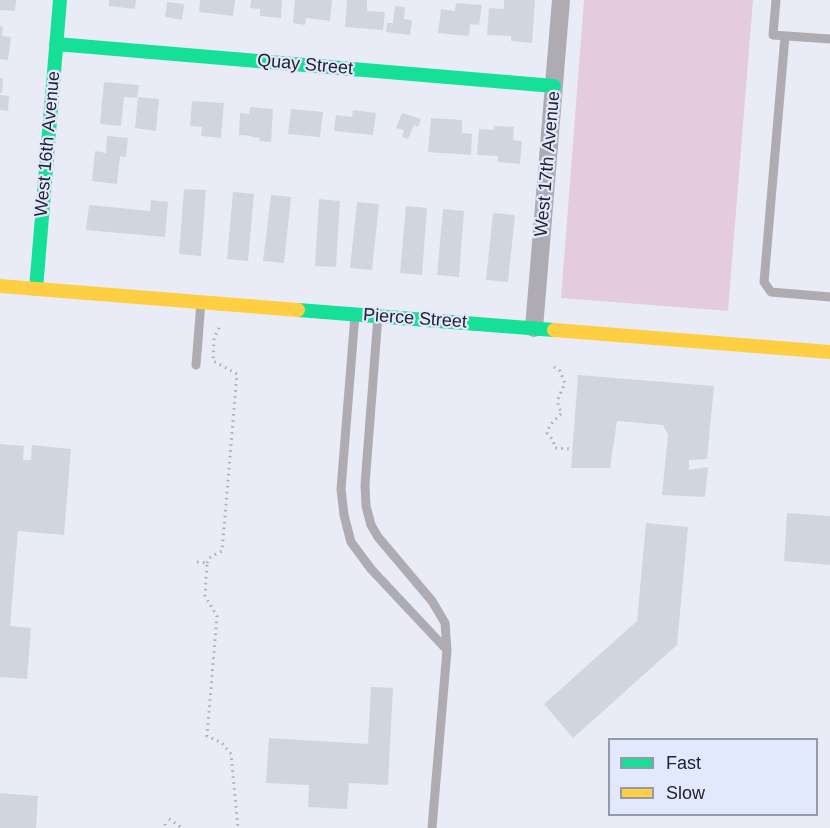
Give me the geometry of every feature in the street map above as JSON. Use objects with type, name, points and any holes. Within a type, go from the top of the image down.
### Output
[{"type":"street","name":"West 16th Avenue","points":[[36,289],[60,0]]},
{"type":"street","name":"West 17th Avenue","points":[[534,328],[561,0]]},
{"type":"street","name":"Quay Street","points":[[56,44],[554,86]]},
{"type":"street","name":"Pierce Street","points":[[0,286],[830,352]]},
{"type":"lane","points":[[776,0],[773,34],[830,39]]},
{"type":"lane","points":[[785,36],[764,282],[771,292],[830,297]]},
{"type":"lane","points":[[196,365],[201,302]]},
{"type":"lane","points":[[355,314],[341,489],[344,515],[351,542],[371,568],[447,650]]},
{"type":"lane","points":[[378,316],[365,485],[366,506],[371,525],[378,537],[432,601],[445,622],[447,650],[432,828]]},
{"type":"path","points":[[220,326],[214,338],[213,361],[237,374],[222,551],[209,558],[207,563],[205,596],[217,616],[207,736],[222,743],[231,754],[238,828]]},
{"type":"path","points":[[554,367],[560,371],[565,383],[558,399],[558,406],[562,413],[550,425],[547,433],[553,440],[555,448],[572,449]]},
{"type":"path","points":[[197,562],[207,563]]},
{"type":"path","points":[[169,819],[182,828]]},
{"type":"shaded area","points":[[584,0],[753,0],[728,311],[561,298]]},
{"type":"building","points":[[0,0],[16,0],[15,11],[0,10]]},
{"type":"building","points":[[109,0],[136,0],[135,9],[109,6]]},
{"type":"building","points":[[200,0],[235,0],[233,16],[199,12]]},
{"type":"building","points":[[251,0],[282,0],[281,18],[260,16],[260,9],[250,8]]},
{"type":"building","points":[[295,0],[332,0],[330,21],[306,18],[305,25],[293,23]]},
{"type":"building","points":[[347,0],[367,0],[367,11],[385,12],[383,30],[345,27]]},
{"type":"building","points":[[504,0],[535,0],[532,43],[511,41],[511,36],[487,35],[489,8],[504,9]]},
{"type":"building","points":[[167,2],[184,4],[182,20],[165,17]]},
{"type":"building","points":[[456,3],[482,5],[479,25],[470,24],[469,36],[438,33],[441,9],[455,11]]},
{"type":"building","points":[[395,6],[405,7],[404,19],[412,20],[410,35],[386,32],[387,23],[393,23]]},
{"type":"building","points":[[0,26],[3,27],[2,36],[11,37],[8,60],[0,59]]},
{"type":"building","points":[[0,78],[3,78],[2,93],[0,93]]},
{"type":"building","points":[[104,82],[139,85],[137,98],[124,97],[121,126],[100,124]]},
{"type":"building","points":[[0,95],[9,96],[8,111],[0,110]]},
{"type":"building","points":[[138,97],[159,99],[156,131],[135,128]]},
{"type":"building","points":[[192,101],[224,103],[221,138],[201,136],[202,127],[190,126]]},
{"type":"building","points":[[250,107],[273,109],[271,142],[259,141],[260,138],[252,136],[239,135],[240,113],[249,114]]},
{"type":"building","points":[[291,109],[323,112],[320,137],[288,134]]},
{"type":"building","points":[[353,110],[376,113],[373,135],[334,131],[336,115],[352,117]]},
{"type":"building","points":[[402,113],[421,119],[418,127],[414,125],[408,139],[402,137],[404,130],[396,128]]},
{"type":"building","points":[[431,118],[462,120],[462,133],[472,134],[471,155],[428,152]]},
{"type":"building","points":[[494,126],[514,127],[513,140],[522,141],[520,164],[498,162],[498,156],[477,155],[479,129],[494,130]]},
{"type":"building","points":[[107,136],[128,138],[126,157],[120,156],[117,184],[92,181],[95,151],[106,153]]},
{"type":"building","points":[[184,189],[206,190],[201,256],[179,254]]},
{"type":"building","points":[[233,192],[254,194],[248,261],[227,259]]},
{"type":"building","points":[[271,195],[291,197],[284,263],[263,261]]},
{"type":"building","points":[[319,199],[340,201],[336,267],[315,266]]},
{"type":"building","points":[[151,200],[168,202],[165,237],[86,230],[89,205],[150,211]]},
{"type":"building","points":[[357,202],[379,204],[372,270],[350,268]]},
{"type":"building","points":[[406,206],[427,208],[422,275],[400,273]]},
{"type":"building","points":[[443,209],[464,211],[459,277],[437,275]]},
{"type":"building","points":[[493,213],[515,215],[508,282],[486,280]]},
{"type":"building","points":[[578,375],[714,386],[707,459],[689,460],[689,470],[708,467],[705,497],[662,495],[668,435],[663,425],[617,421],[610,468],[571,468]]},
{"type":"building","points":[[0,444],[24,446],[23,460],[31,460],[32,445],[71,449],[64,535],[18,531],[10,626],[31,628],[27,679],[0,677]]},
{"type":"building","points":[[787,513],[830,516],[830,565],[784,561]]},
{"type":"building","points":[[646,523],[688,527],[677,645],[573,738],[544,704],[637,621]]},
{"type":"building","points":[[371,687],[393,688],[388,785],[349,783],[347,809],[308,807],[309,785],[266,783],[269,738],[368,744]]},
{"type":"building","points":[[0,793],[38,796],[36,828],[0,828]]},
{"type":"traffic: fast","points":[[36,289],[60,0]]},
{"type":"traffic: fast","points":[[56,44],[554,86]]},
{"type":"traffic: fast","points":[[298,310],[554,330]]},
{"type":"traffic: slow","points":[[0,286],[298,310]]},
{"type":"traffic: slow","points":[[554,330],[830,352]]}]
